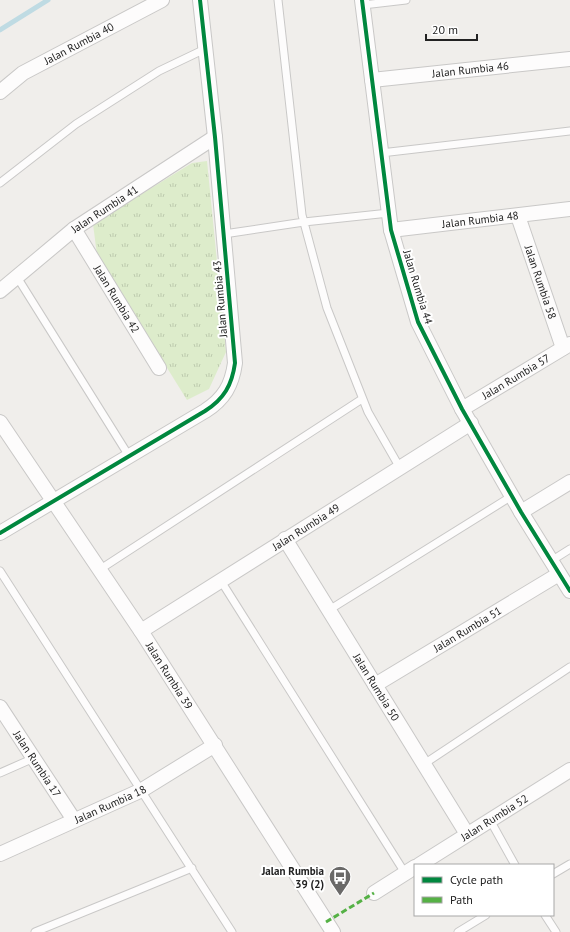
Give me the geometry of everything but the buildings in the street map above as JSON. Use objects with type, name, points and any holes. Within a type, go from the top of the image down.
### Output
[{"type":"street","name":"Jalan Rumbia 40","points":[[0,92],[23,73],[162,0]]},
{"type":"street","name":"Jalan Rumbia 43","points":[[0,533],[216,404],[229,387],[235,362],[215,137],[200,0]]},
{"type":"street","name":"Jalan Rumbia 44","points":[[362,3],[391,230],[421,330],[462,409],[521,512],[570,591]]},
{"type":"street","name":"Jalan Rumbia 46","points":[[372,80],[570,59]]},
{"type":"street","name":"Jalan Rumbia 41","points":[[0,291],[74,228],[215,137]]},
{"type":"street","name":"Jalan Rumbia 48","points":[[391,230],[570,209]]},
{"type":"street","name":"Jalan Rumbia 58","points":[[518,216],[566,346]]},
{"type":"street","name":"Jalan Rumbia 42","points":[[74,228],[159,368]]},
{"type":"street","name":"Jalan Rumbia 57","points":[[462,409],[566,346]]},
{"type":"street","name":"Jalan Rumbia 39","points":[[0,422],[141,631],[333,932]]},
{"type":"street","name":"Jalan Rumbia 49","points":[[141,631],[471,423]]},
{"type":"street","points":[[521,512],[570,482]]},
{"type":"street","name":"Jalan Rumbia 50","points":[[285,540],[467,834]]},
{"type":"street","name":"Jalan Rumbia 51","points":[[375,685],[559,574]]},
{"type":"street","name":"Jalan Rumbia 17","points":[[0,707],[74,820]]},
{"type":"street","name":"Jalan Rumbia 18","points":[[0,854],[142,790],[215,745]]},
{"type":"street","name":"Jalan Rumbia 52","points":[[420,864],[570,770]]},
{"type":"street","points":[[374,893],[410,870]]},
{"type":"lane","points":[[278,0],[304,222],[327,308],[362,399],[400,468]]},
{"type":"lane","points":[[362,3],[406,0]]},
{"type":"lane","points":[[0,183],[76,124],[159,71],[205,48]]},
{"type":"lane","points":[[381,153],[570,131]]},
{"type":"lane","points":[[224,234],[304,222],[389,213]]},
{"type":"lane","points":[[17,277],[129,456]]},
{"type":"lane","points":[[99,570],[362,399]]},
{"type":"lane","points":[[329,610],[512,496]]},
{"type":"lane","points":[[551,561],[570,549]]},
{"type":"lane","points":[[0,571],[232,932]]},
{"type":"lane","points":[[221,580],[410,870]]},
{"type":"lane","points":[[424,764],[570,667]]},
{"type":"lane","points":[[0,773],[34,758]]},
{"type":"lane","points":[[490,820],[514,864]]},
{"type":"lane","points":[[554,873],[570,864]]},
{"type":"lane","points":[[35,932],[192,868]]},
{"type":"lane","points":[[458,932],[484,916]]},
{"type":"lane","points":[[546,916],[556,932]]},
{"type":"green space","points":[[207,161],[226,352],[209,389],[187,400],[97,255],[93,224],[192,163]]},
{"type":"waterway","points":[[0,30],[48,0]]},
{"type":"marked path","points":[[326,922],[374,893]]},
{"type":"cycle path","points":[[0,533],[205,411],[222,396],[232,378],[235,363],[215,137],[200,0]]},
{"type":"cycle path","points":[[362,0],[391,230],[418,322],[462,409],[521,512],[570,591]]},
{"type":"place","name":"Jalan Rumbia 39 (2)","points":[[340,896]]}]
